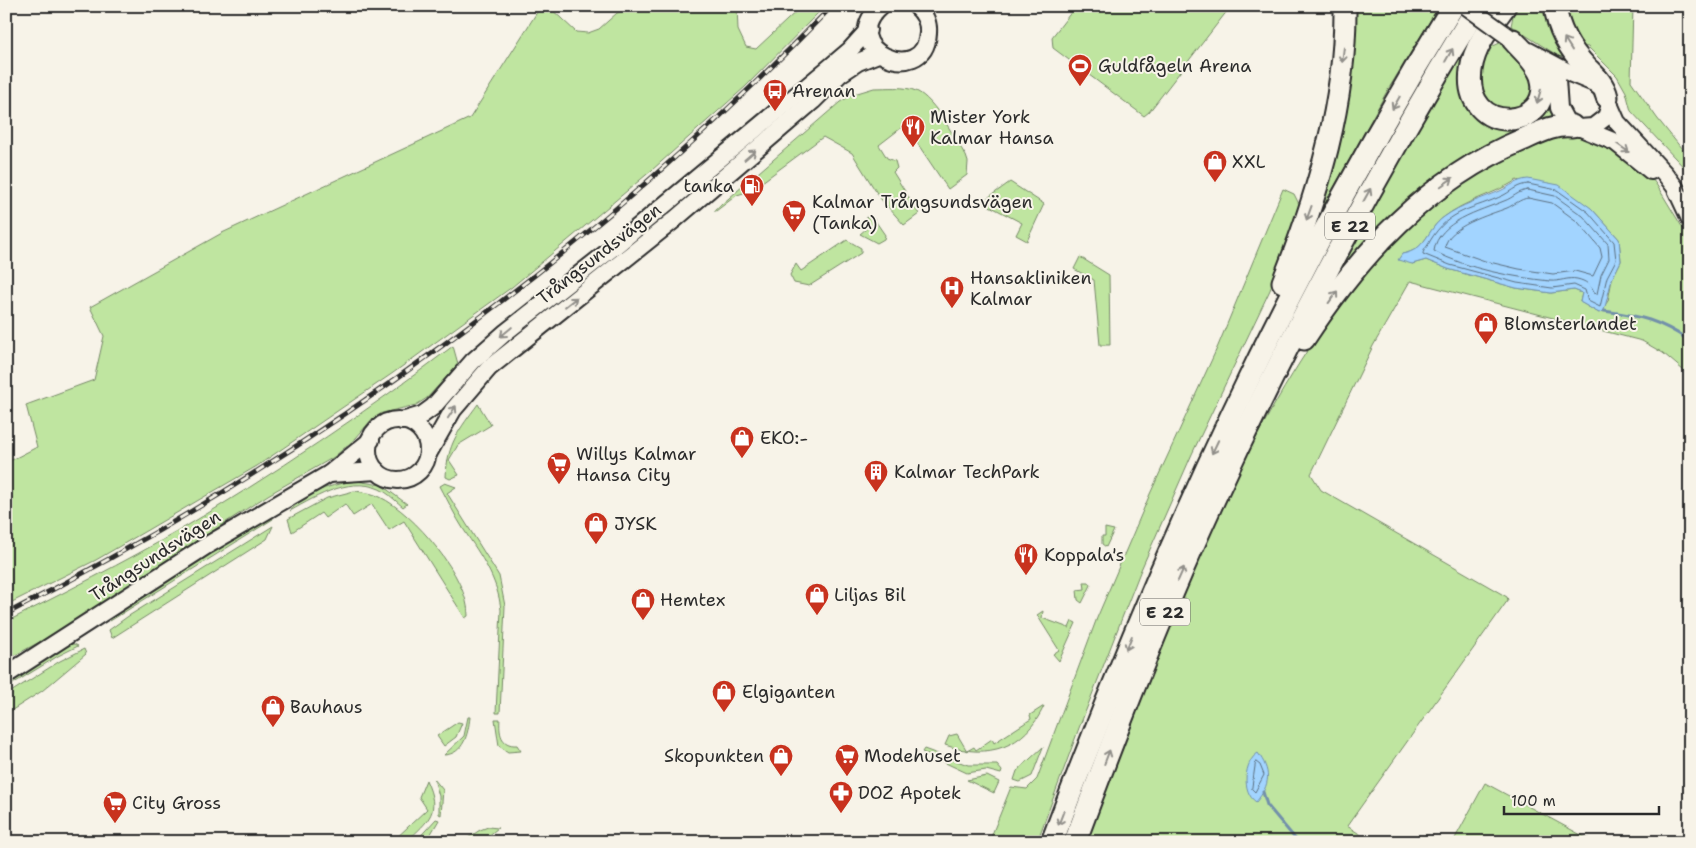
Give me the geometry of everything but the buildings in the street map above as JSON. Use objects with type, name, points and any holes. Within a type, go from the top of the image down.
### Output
[{"type":"highway","name":"E 22","points":[[1052,842],[1148,598],[1236,403],[1353,176],[1453,6]]},
{"type":"highway","name":"E 22","points":[[1075,842],[1166,608],[1249,425],[1312,297],[1369,191],[1478,6]]},
{"type":"highway","points":[[1505,6],[1487,30],[1471,70],[1471,86],[1484,112],[1505,120],[1518,119],[1528,113],[1537,104],[1542,89],[1540,74],[1517,43]]},
{"type":"highway","points":[[1555,6],[1564,38],[1574,53],[1600,81],[1609,101]]},
{"type":"highway","points":[[1236,403],[1313,204],[1336,107],[1345,45],[1343,13]]},
{"type":"highway","points":[[1249,425],[1337,292],[1363,260],[1414,207],[1460,172],[1494,153],[1542,131],[1564,125],[1575,127]]},
{"type":"main road","points":[[916,6],[928,25]]},
{"type":"main road","points":[[928,25],[933,6]]},
{"type":"main road","points":[[1466,6],[1551,70],[1558,79],[1561,114],[1575,127],[1606,137],[1632,154],[1669,190],[1690,219]]},
{"type":"main road","points":[[878,9],[868,30],[872,46],[885,57]]},
{"type":"main road","name":"Trångsundsvägen","points":[[788,101],[859,25],[878,9]]},
{"type":"main road","name":"Trångsundsvägen","points":[[428,454],[453,410],[489,368],[674,220],[813,101],[885,57],[907,60],[919,53],[927,41],[928,25]]},
{"type":"main road","name":"Trångsundsvägen","points":[[402,421],[422,415],[432,407],[473,361],[506,332],[614,247],[850,50],[868,30]]},
{"type":"main road","points":[[1517,43],[1572,74],[1594,83],[1609,101],[1617,122],[1670,180],[1690,219]]},
{"type":"main road","points":[[1575,127],[1593,127],[1599,123],[1606,117],[1609,101]]},
{"type":"main road","points":[[402,421],[415,426],[424,435],[428,454],[419,472],[408,479],[388,478],[377,471],[369,453],[370,440],[383,425],[402,421]]},
{"type":"main road","name":"Trångsundsvägen","points":[[6,676],[206,546],[328,474],[370,440]]},
{"type":"main road","name":"Trångsundsvägen","points":[[328,474],[377,471]]},
{"type":"green space","points":[[541,6],[548,6],[576,32],[588,33],[599,29],[617,13],[632,6],[737,6],[738,30],[746,47],[756,49],[802,6],[825,6],[745,87],[652,170],[512,287],[393,373],[257,466],[96,560],[6,605],[6,463],[37,447],[26,405],[94,380],[104,336],[90,307],[222,233],[470,118]]},
{"type":"green space","points":[[1076,6],[1231,6],[1144,116],[1053,48],[1052,37]]},
{"type":"green space","points":[[1352,6],[1439,6],[1386,93],[1306,238]]},
{"type":"green space","points":[[1515,6],[1549,6],[1568,54],[1560,57],[1511,26]]},
{"type":"green space","points":[[1561,6],[1633,6],[1631,81],[1657,118],[1690,159],[1690,174],[1631,111],[1626,92],[1617,76],[1588,47],[1580,46]]},
{"type":"green space","points":[[1478,27],[1467,56],[1493,127],[1548,88],[1555,117],[1514,134],[1322,301],[1384,188]]},
{"type":"green space","points":[[1500,43],[1512,51],[1533,76],[1531,101],[1503,114],[1479,93],[1484,50]]},
{"type":"green space","points":[[874,88],[907,88],[923,95],[937,111],[966,156],[968,162],[967,175],[948,189],[905,125],[879,145],[887,158],[895,161],[897,168],[893,172],[919,214],[904,225],[880,198],[852,153],[823,137],[750,191],[737,195],[714,211],[840,102],[854,94]]},
{"type":"green space","points":[[1568,135],[1602,142],[1642,167],[1656,184],[1690,240],[1690,376],[1663,353],[1642,341],[1410,281],[1373,346],[1311,474],[1321,490],[1507,597],[1508,600],[1347,826],[1372,842],[1087,842],[1161,647],[1207,537],[1262,427],[1324,325],[1396,238],[1477,172]],"holes":[[[1517,180],[1591,208],[1619,239],[1621,261],[1612,279],[1608,301],[1599,313],[1580,302],[1582,293],[1574,290],[1551,293],[1516,288],[1448,269],[1426,260],[1412,264],[1402,254],[1410,252],[1422,244],[1438,222],[1452,211]]]},
{"type":"green space","points":[[1010,182],[1044,204],[1027,241],[1016,235],[1022,223],[982,202]]},
{"type":"green space","points":[[1283,189],[1294,194],[1302,210],[1270,290],[1192,454],[1140,572],[1037,842],[989,842],[1011,787],[1027,789],[1037,779],[1097,618],[1150,494],[1218,346]]},
{"type":"green space","points":[[866,217],[874,219],[885,235],[884,239],[877,243],[860,234],[866,229]]},
{"type":"green space","points":[[847,240],[861,248],[861,253],[809,286],[794,283],[790,275],[796,264],[801,271]]},
{"type":"green space","points":[[1080,257],[1109,275],[1110,345],[1100,345],[1094,280],[1074,269]]},
{"type":"green space","points":[[453,346],[458,364],[427,398],[416,405],[382,413],[372,419],[356,438],[334,457],[268,495],[47,638],[6,660],[6,622],[137,554],[215,509],[353,419]]},
{"type":"green space","points":[[478,404],[491,425],[458,445],[449,460],[459,475],[450,479],[446,477],[447,465],[452,446],[455,438]]},
{"type":"green space","points":[[356,481],[381,485],[407,504],[403,507],[385,492],[361,485],[348,486],[324,493],[290,511],[296,504],[311,494],[338,484]]},
{"type":"green space","points":[[445,483],[456,487],[447,493],[499,576],[505,606],[500,713],[496,713],[501,610],[499,599],[488,568],[440,486]]},
{"type":"green space","points":[[354,491],[380,497],[394,505],[423,532],[450,566],[466,601],[468,616],[465,618],[404,521],[389,530],[372,504],[353,516],[345,504],[325,518],[321,513],[292,532],[288,519],[327,498]]},
{"type":"green space","points":[[271,515],[273,519],[110,621],[115,614]]},
{"type":"green space","points":[[273,526],[267,539],[112,638],[109,630],[127,617]]},
{"type":"green space","points":[[1105,528],[1114,530],[1106,547],[1102,544]]},
{"type":"green space","points":[[1084,582],[1089,582],[1091,585],[1082,603],[1078,600],[1077,590],[1085,589]]},
{"type":"green space","points":[[1043,611],[1042,618],[1069,628],[1072,621],[1076,623],[1059,661],[1053,654],[1059,650],[1037,615]]},
{"type":"green space","points":[[74,644],[78,646],[6,688],[6,683],[67,645]]},
{"type":"green space","points":[[84,649],[86,654],[42,691],[6,714],[6,695],[60,661]]},
{"type":"green space","points":[[1044,706],[1027,732],[1016,741],[1004,747],[990,750],[976,751],[968,750],[974,747],[976,750],[992,739],[994,743],[1031,719],[1030,715]]},
{"type":"green space","points":[[468,717],[470,717],[464,742],[456,751],[444,755],[464,736]]},
{"type":"green space","points":[[495,719],[500,719],[500,733],[504,741],[511,745],[517,745],[521,751],[508,752],[499,746]]},
{"type":"green space","points":[[458,722],[462,723],[456,737],[444,746],[437,736]]},
{"type":"green space","points":[[957,734],[966,750],[945,745],[949,736]]},
{"type":"green space","points":[[1043,747],[1032,776],[1020,782],[1014,780],[1017,771]]},
{"type":"green space","points":[[924,749],[968,765],[997,765],[1002,771],[1001,774],[986,770],[967,773],[922,752]]},
{"type":"green space","points":[[987,776],[999,782],[994,793],[967,780]]},
{"type":"green space","points":[[434,779],[443,790],[441,815],[439,814],[439,796]]},
{"type":"green space","points":[[426,780],[433,800],[431,815],[406,842],[392,842],[427,809],[419,797]]},
{"type":"green space","points":[[1485,783],[1594,842],[1453,842]]},
{"type":"green space","points":[[436,819],[439,820],[426,842],[415,842]]},
{"type":"green space","points":[[488,827],[498,828],[481,842],[462,842],[480,830]]},
{"type":"water","points":[[1528,179],[1559,185],[1591,208],[1619,239],[1621,261],[1612,279],[1604,311],[1599,313],[1580,302],[1582,293],[1574,290],[1551,293],[1516,288],[1448,269],[1426,260],[1412,264],[1398,260],[1402,254],[1410,252],[1422,244],[1438,222],[1451,212],[1517,182]]},
{"type":"water","points":[[1258,753],[1267,772],[1267,783],[1256,802],[1248,791],[1246,777],[1247,769],[1253,757]]},
{"type":"waterway","points":[[1604,311],[1649,320],[1669,328],[1690,341]]},
{"type":"waterway","points":[[1263,792],[1267,805],[1298,842]]},
{"type":"railway","points":[[6,614],[120,553],[231,488],[339,418],[444,344],[546,266],[645,184],[740,97],[832,6]]},
{"type":"place","name":"Guldfågeln Arena","points":[[1080,87]]},
{"type":"place","name":"Arenan","points":[[775,112]]},
{"type":"place","name":"Mister York Kalmar Hansa","points":[[913,148]]},
{"type":"place","name":"XXL","points":[[1215,183]]},
{"type":"place","name":"tanka","points":[[752,207]]},
{"type":"place","name":"Kalmar Trångsundsvägen (Tanka)","points":[[794,233]]},
{"type":"place","name":"Hansakliniken Kalmar","points":[[952,309]]},
{"type":"place","name":"Blomsterlandet","points":[[1486,345]]},
{"type":"place","name":"EKO:-","points":[[742,459]]},
{"type":"place","name":"Willys Kalmar Hansa City","points":[[559,485]]},
{"type":"place","name":"Kalmar TechPark","points":[[876,493]]},
{"type":"place","name":"JYSK","points":[[596,545]]},
{"type":"place","name":"Koppala's","points":[[1026,576]]},
{"type":"place","name":"Liljas Bil","points":[[817,616]]},
{"type":"place","name":"Hemtex","points":[[643,621]]},
{"type":"place","name":"Elgiganten","points":[[724,713]]},
{"type":"place","name":"Bauhaus","points":[[273,728]]},
{"type":"place","name":"Skopunkten","points":[[781,777]]},
{"type":"place","name":"Modehuset","points":[[847,777]]},
{"type":"place","name":"DOZ Apotek","points":[[841,814]]},
{"type":"place","name":"City Gross","points":[[115,824]]}]
